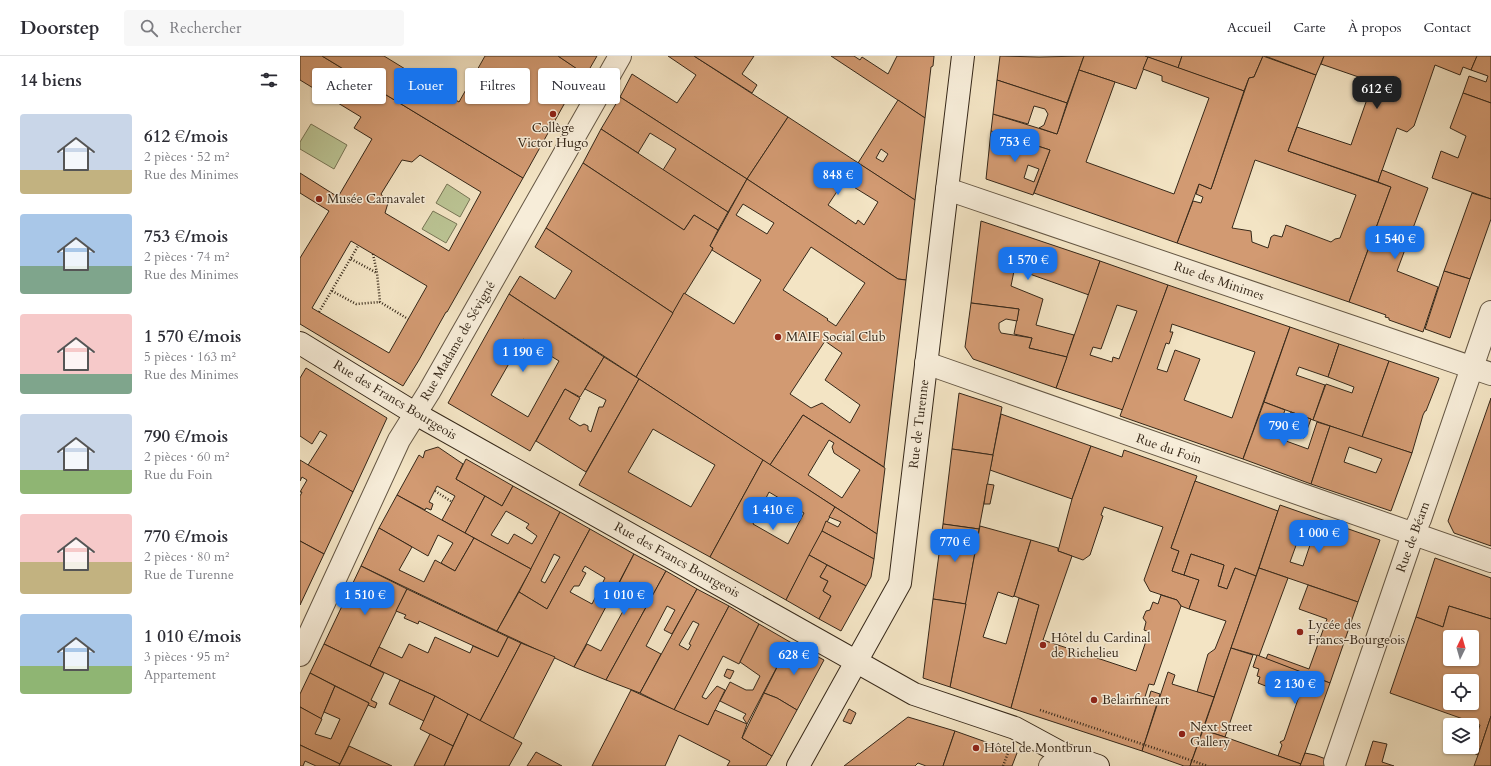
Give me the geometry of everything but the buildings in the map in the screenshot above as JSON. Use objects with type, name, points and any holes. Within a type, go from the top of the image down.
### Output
[{"type":"street","name":"Rue Madame de Sévigné","points":[[300,655],[399,440],[416,414],[620,56]]},
{"type":"street","name":"Rue de Turenne","points":[[798,766],[900,583],[963,56]]},
{"type":"street","name":"Rue des Minimes","points":[[947,189],[1482,371]]},
{"type":"street","name":"Rue de Béarn","points":[[1335,762],[1413,534],[1482,371],[1491,312]]},
{"type":"street","name":"Rue des Francs Bourgeois","points":[[300,343],[416,414],[856,660],[914,694],[1015,728],[1057,760],[1098,766]]},
{"type":"street","name":"Rue du Foin","points":[[926,363],[1491,561]]},
{"type":"path","points":[[319,312],[358,246]]},
{"type":"path","points":[[373,254],[377,273],[380,302]]},
{"type":"path","points":[[351,259],[377,273]]},
{"type":"path","points":[[332,291],[356,304],[380,302],[408,319]]},
{"type":"path","points":[[435,491],[452,502]]},
{"type":"path","points":[[1037,709],[1208,766]]},
{"type":"path","points":[[1003,766],[1009,750]]},
{"type":"green space","points":[[311,124],[347,145],[334,169],[300,149],[300,142]]},
{"type":"green space","points":[[447,184],[470,199],[460,217],[436,203]]},
{"type":"green space","points":[[433,211],[457,224],[446,243],[422,229]]},
{"type":"place","name":"Collège Victor Hugo","points":[[553,114]]},
{"type":"place","name":"Musée Carnavalet","points":[[319,199]]},
{"type":"place","name":"MAIF Social Club","points":[[778,337]]},
{"type":"place","name":"Lycée des Francs-Bourgeois","points":[[1300,632]]},
{"type":"place","name":"Hôtel du Cardinal de Richelieu","points":[[1043,645]]},
{"type":"place","name":"Belairfineart","points":[[1094,700]]},
{"type":"place","name":"Next Street Gallery","points":[[1182,734]]},
{"type":"place","name":"Hôtel de Montbrun","points":[[976,748]]}]
